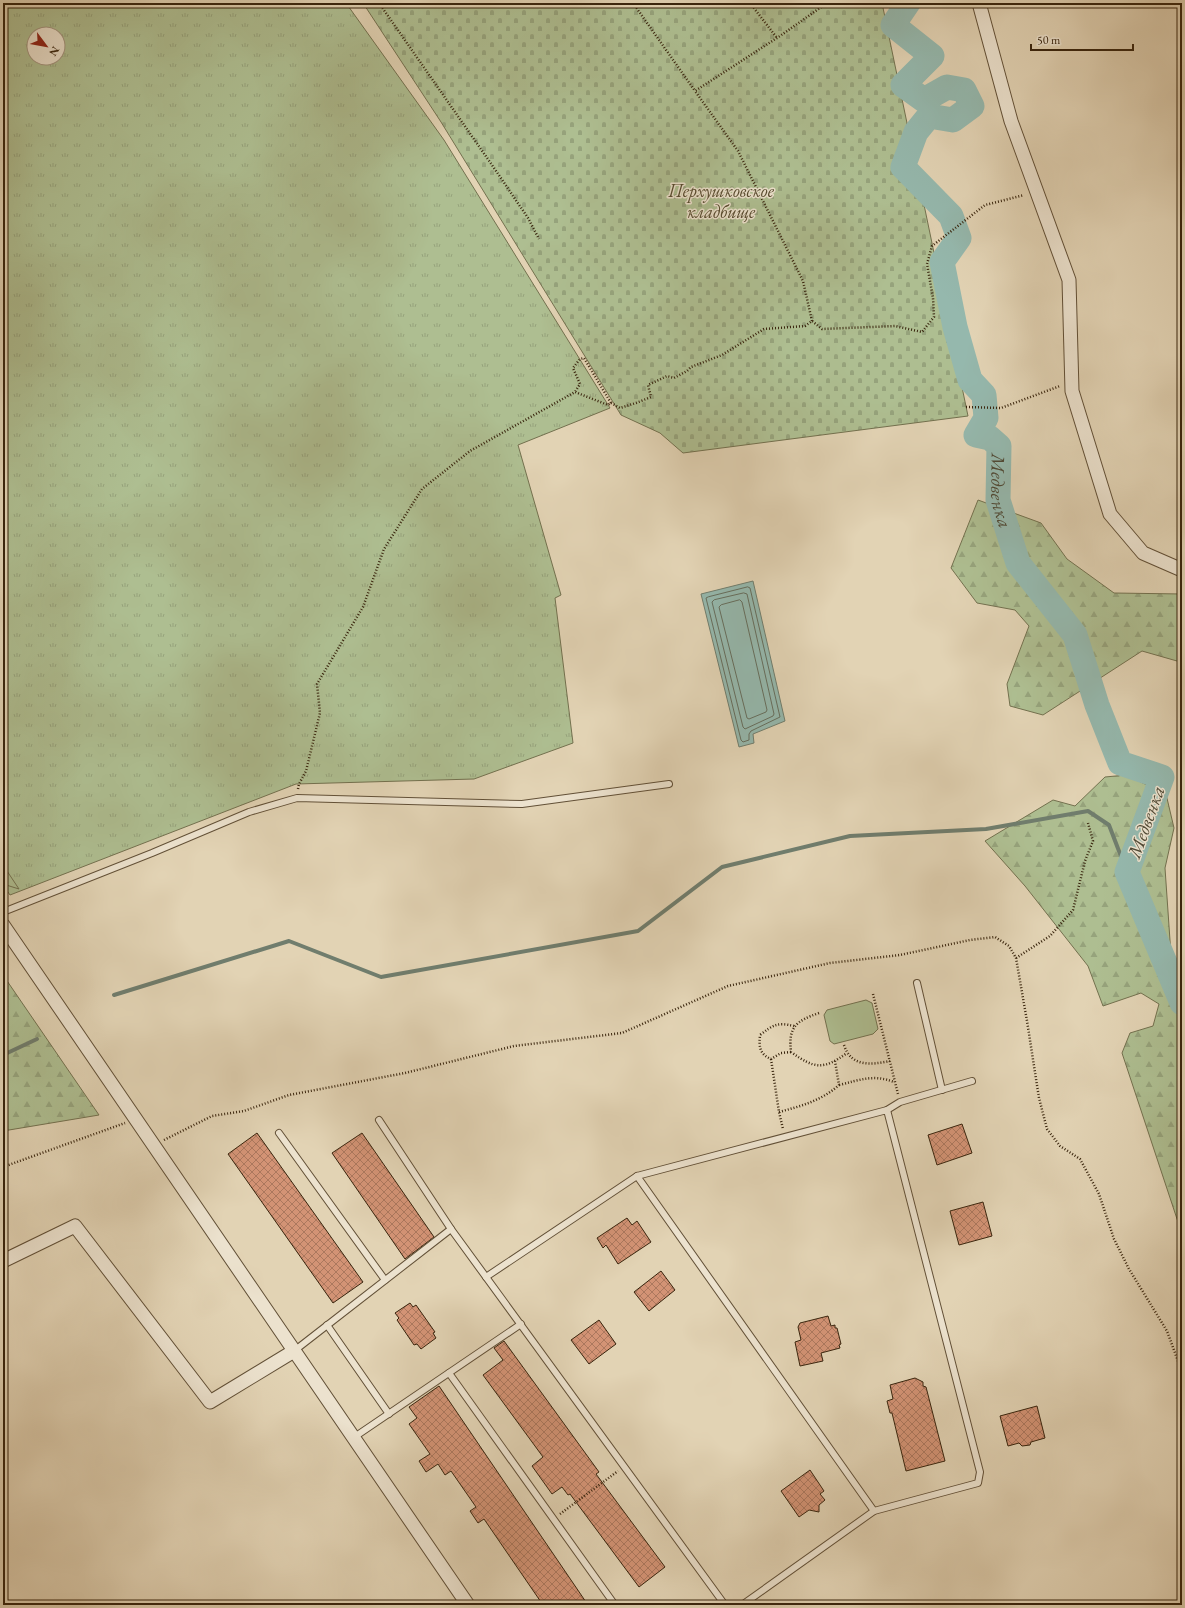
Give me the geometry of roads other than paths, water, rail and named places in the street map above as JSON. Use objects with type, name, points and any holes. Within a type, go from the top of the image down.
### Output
[{"type":"street","points":[[979,3],[1011,121],[1069,280],[1072,391],[1110,514],[1143,553],[1182,570]]},
{"type":"street","points":[[3,925],[468,1605]]},
{"type":"street","points":[[3,1262],[75,1226],[210,1402],[294,1351]]},
{"type":"lane","points":[[3,912],[145,856],[249,812],[297,798],[522,804],[669,784]]},
{"type":"lane","points":[[917,982],[942,1090]]},
{"type":"lane","points":[[486,1277],[637,1176],[888,1110],[900,1102],[972,1081]]},
{"type":"lane","points":[[742,1605],[874,1511],[978,1483],[980,1472],[888,1110]]},
{"type":"lane","points":[[379,1120],[451,1229],[725,1605]]},
{"type":"lane","points":[[279,1133],[385,1280]]},
{"type":"lane","points":[[637,1176],[874,1511]]},
{"type":"lane","points":[[294,1351],[451,1229]]},
{"type":"lane","points":[[353,1438],[520,1324]]},
{"type":"lane","points":[[327,1325],[389,1414]]},
{"type":"lane","points":[[449,1373],[615,1605]]},
{"type":"water","points":[[753,581],[785,721],[753,734],[754,743],[739,747],[701,594]]},
{"type":"waterway","name":"Медвенка","points":[[908,3],[893,25],[932,56],[903,85],[924,100],[947,87],[964,90],[972,106],[953,120],[929,116],[916,132],[903,167],[951,216],[959,238],[942,262],[955,327],[970,380],[984,395],[986,418],[976,435],[990,438],[999,446],[998,500],[1018,563],[1075,635],[1097,705],[1120,763],[1162,777],[1127,872],[1182,1003]]},
{"type":"waterway","points":[[114,995],[289,941],[381,977],[638,931],[722,867],[850,836],[986,829],[1088,811],[1109,825],[1127,872]]},
{"type":"waterway","points":[[3,1055],[37,1039]]},
{"type":"park label","name":"Перхушковское кладбище","points":[[721,200]]}]
